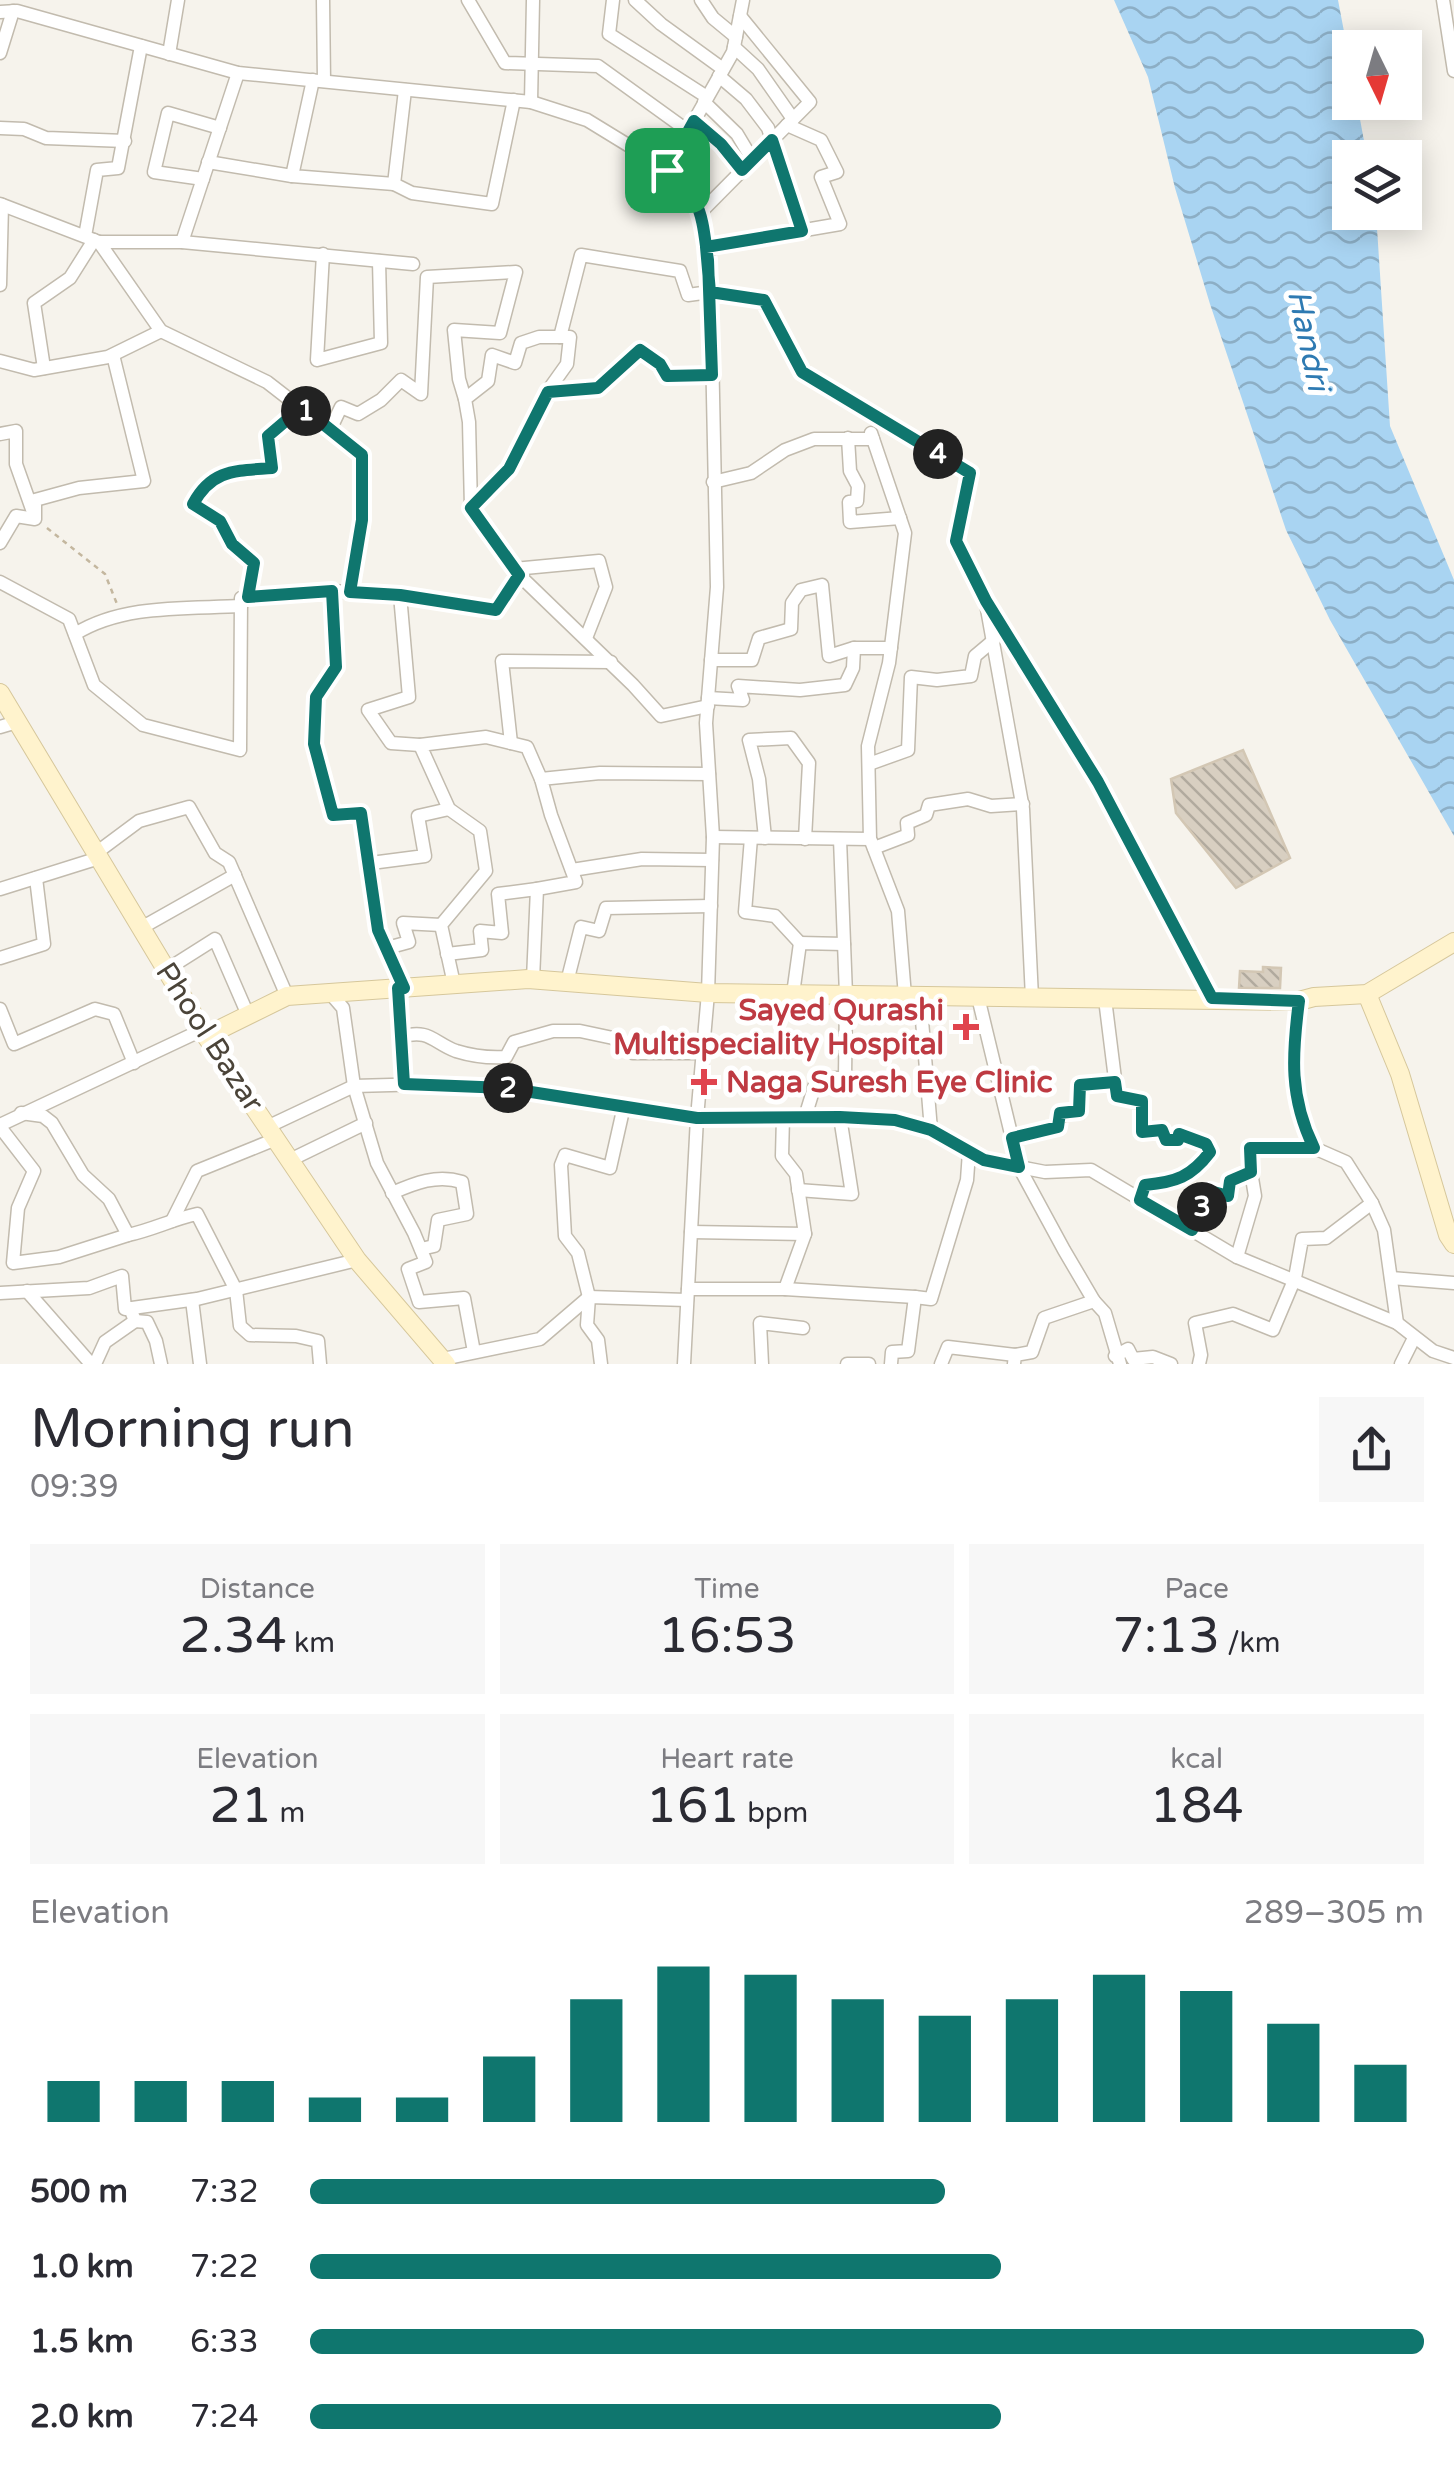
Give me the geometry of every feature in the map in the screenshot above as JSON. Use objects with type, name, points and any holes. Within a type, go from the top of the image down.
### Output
[{"type":"street","points":[[170,54],[178,0]]},
{"type":"street","points":[[292,176],[318,81],[322,0]]},
{"type":"street","points":[[468,0],[505,63],[598,66],[747,164]]},
{"type":"street","points":[[531,102],[532,0]]},
{"type":"street","points":[[613,0],[610,34],[706,99],[736,134],[747,164]]},
{"type":"street","points":[[636,0],[721,72],[768,128],[802,231]]},
{"type":"street","points":[[701,0],[758,69],[790,122],[821,140],[837,172],[821,176],[840,224],[706,247]]},
{"type":"street","points":[[667,170],[735,42],[744,0]]},
{"type":"street","points":[[1443,0],[1454,71]]},
{"type":"street","points":[[0,52],[6,12],[238,73],[531,102],[588,120],[667,170],[697,205],[710,292],[717,587],[708,702],[713,837],[708,993],[684,1364]]},
{"type":"street","points":[[698,214],[810,102],[740,16]]},
{"type":"street","points":[[44,368],[34,302],[70,278],[93,239],[97,170],[118,168],[142,46]]},
{"type":"street","points":[[182,242],[238,73]]},
{"type":"street","points":[[394,184],[404,90]]},
{"type":"street","points":[[208,162],[292,176],[394,184],[412,193],[492,204],[514,100]]},
{"type":"street","points":[[202,179],[154,172],[168,113],[220,128]]},
{"type":"street","points":[[0,128],[24,129],[46,138],[125,140]]},
{"type":"street","points":[[0,285],[1,205],[93,239],[182,242],[413,264]]},
{"type":"street","points":[[93,239],[161,331],[267,382],[362,455],[362,520],[350,592]]},
{"type":"street","points":[[323,254],[316,360],[381,343],[379,260]]},
{"type":"street","points":[[560,337],[581,254],[680,271],[688,295],[710,292],[764,300],[802,372],[970,473],[956,541],[986,601],[1098,782],[1212,998]]},
{"type":"street","points":[[331,428],[341,408],[358,414],[382,400],[402,380],[421,394],[426,277],[516,272],[500,333],[454,330],[459,378],[470,422],[471,508],[517,572],[611,662],[660,716],[708,702],[744,700],[738,686],[800,690],[846,685],[853,668],[854,648]]},
{"type":"street","points":[[0,361],[34,370],[113,355],[161,331]]},
{"type":"street","points":[[465,399],[488,381],[492,355],[514,363],[521,343],[538,336],[570,337],[567,364],[548,392],[509,469],[471,508]]},
{"type":"street","points":[[548,392],[598,388],[640,350],[660,364],[667,376],[712,375]]},
{"type":"street","points":[[36,519],[35,500],[144,481],[113,355]]},
{"type":"street","points":[[0,582],[69,619],[94,685],[143,725],[240,750],[244,602],[254,563],[232,544],[220,521],[193,504],[204,484],[218,477],[232,471],[272,468],[268,436],[302,407]]},
{"type":"street","points":[[0,434],[16,431],[16,464],[36,519]]},
{"type":"street","points":[[713,482],[751,473],[786,450],[814,438],[872,436],[905,532],[892,648],[868,746],[872,844],[898,911],[931,1130]]},
{"type":"street","points":[[848,438],[850,471],[858,486],[857,501],[849,502],[850,522],[900,518]]},
{"type":"street","points":[[0,543],[16,516],[36,519]]},
{"type":"street","points":[[517,572],[598,561],[606,586],[586,638]]},
{"type":"street","points":[[75,634],[121,615],[332,591],[400,595],[496,610],[517,572]]},
{"type":"street","points":[[711,660],[752,660],[759,638],[791,629],[792,603],[801,590],[822,585],[829,656],[854,648],[892,648]]},
{"type":"street","points":[[332,591],[336,667],[316,697],[314,744],[333,815],[361,813],[378,930],[401,988],[404,1084]]},
{"type":"street","points":[[400,595],[410,696],[368,710],[391,744],[420,745],[486,737],[526,747],[576,882],[498,894],[502,933],[480,931],[482,950],[447,954]]},
{"type":"street","points":[[986,601],[1022,804],[1032,998]]},
{"type":"street","points":[[869,764],[908,750],[911,678],[970,676],[975,656],[994,640]]},
{"type":"street","points":[[511,743],[502,662],[611,662]]},
{"type":"street","name":"Phool Bazar","points":[[0,693],[9,724],[98,855],[204,1033],[357,1260],[444,1362]]},
{"type":"street","points":[[805,839],[809,763],[791,738],[748,740],[759,778],[758,838],[745,912],[775,916],[800,943],[844,944]]},
{"type":"street","points":[[420,745],[449,809],[480,831],[486,872],[441,925]]},
{"type":"street","points":[[541,779],[600,773],[710,774]]},
{"type":"street","points":[[713,837],[840,839],[872,844],[908,835],[907,823],[926,815],[929,806],[968,799],[992,806],[1022,804]]},
{"type":"street","points":[[0,889],[98,855],[138,821],[190,807],[215,854],[229,862],[287,996]]},
{"type":"street","points":[[370,863],[425,856],[418,816],[449,809]]},
{"type":"street","points":[[806,1117],[817,1078],[844,1078],[846,995],[840,839]]},
{"type":"street","points":[[572,870],[642,859],[712,860]]},
{"type":"street","points":[[141,928],[235,875]]},
{"type":"street","points":[[0,958],[44,944],[36,878]]},
{"type":"street","points":[[533,980],[537,889]]},
{"type":"street","points":[[567,982],[581,927],[599,931],[606,908],[711,906]]},
{"type":"street","points":[[387,948],[409,942],[404,923],[441,925]]},
{"type":"street","points":[[441,925],[454,984]]},
{"type":"street","points":[[166,970],[215,939],[248,1015]]},
{"type":"street","points":[[320,1364],[318,1341],[296,1336],[250,1336],[240,1326],[236,1290],[197,1214],[59,1257],[13,1263],[18,1208],[34,1170],[0,1126],[21,1113],[287,996],[533,980],[708,993],[1299,1001],[1367,994],[1454,942]]},
{"type":"street","points":[[793,994],[800,943]]},
{"type":"street","points":[[330,993],[343,1008],[354,1086],[377,1164],[426,1262],[408,1269],[418,1302],[464,1298],[474,1352]]},
{"type":"street","points":[[1367,994],[1400,1074],[1454,1244]]},
{"type":"street","points":[[978,997],[1019,1167],[1094,1302],[1105,1313],[1118,1360]]},
{"type":"street","points":[[1105,1000],[1117,1096],[1142,1101],[1142,1132],[1162,1130],[1166,1140],[1178,1140],[1179,1134],[1206,1144],[1210,1152],[1196,1171],[1168,1183],[1145,1185],[1140,1200]]},
{"type":"street","points":[[1299,1001],[1292,1055],[1294,1083],[1302,1124],[1314,1148]]},
{"type":"street","points":[[0,1009],[14,1044],[95,1009],[114,1014],[134,1063]]},
{"type":"street","points":[[402,1036],[433,1036],[458,1052],[487,1058],[506,1057],[514,1042],[553,1030],[612,1038],[633,1053],[702,1053]]},
{"type":"street","points":[[1012,1138],[1058,1127],[1060,1113],[1079,1111],[1080,1085],[1115,1082]]},
{"type":"street","points":[[172,1221],[198,1172],[354,1086],[506,1088],[697,1118],[895,1120],[931,1130],[984,1160],[1045,1172],[1091,1170],[1237,1257],[1397,1322],[1430,1358],[1454,1358]]},
{"type":"street","points":[[601,1364],[598,1340],[587,1325],[589,1297],[578,1252],[565,1236],[560,1165],[565,1155],[610,1168],[624,1106]]},
{"type":"street","points":[[21,1113],[43,1116],[52,1122],[83,1174],[109,1198],[128,1235]]},
{"type":"street","points":[[783,1117],[782,1156],[796,1174],[805,1234],[785,1289]]},
{"type":"street","points":[[798,1190],[852,1194],[840,1117]]},
{"type":"street","points":[[290,1160],[366,1124]]},
{"type":"street","points":[[1237,1257],[1255,1196],[1250,1148],[1314,1148],[1346,1162],[1372,1202],[1384,1230],[1397,1322]]},
{"type":"street","points":[[444,1362],[474,1352],[540,1340],[589,1297],[785,1289],[932,1298],[967,1180],[970,1152]]},
{"type":"street","points":[[1192,1230],[1210,1191],[1228,1196],[1230,1181],[1251,1172]]},
{"type":"street","points":[[392,1193],[418,1182],[448,1178],[462,1182],[467,1214],[438,1220],[434,1246],[421,1249]]},
{"type":"street","points":[[1198,1364],[1195,1323],[1233,1314],[1273,1330],[1295,1278],[1302,1238],[1326,1238],[1372,1202]]},
{"type":"street","points":[[691,1232],[805,1234]]},
{"type":"street","points":[[28,1291],[93,1364],[105,1342],[132,1314],[357,1260]]},
{"type":"street","points":[[0,1292],[89,1288],[122,1276],[126,1309],[148,1322],[161,1364]]},
{"type":"street","points":[[1391,1278],[1454,1282]]},
{"type":"street","points":[[892,1364],[892,1352],[908,1350],[914,1297]]},
{"type":"street","points":[[192,1300],[200,1364]]},
{"type":"street","points":[[941,1364],[948,1347],[1014,1360],[1032,1352],[1044,1318],[1094,1302]]},
{"type":"street","points":[[762,1364],[760,1323],[803,1328]]},
{"type":"street","points":[[1401,1364],[1414,1338]]},
{"type":"street","points":[[500,1347],[504,1364]]},
{"type":"street","points":[[1118,1360],[1128,1349],[1132,1360],[1153,1357],[1171,1364]]},
{"type":"street","points":[[846,1364],[869,1364]]},
{"type":"path","points":[[36,519],[105,574],[121,615]]},
{"type":"water","name":"Handri","points":[[1114,0],[1338,0],[1344,30],[1332,30],[1332,120],[1360,120],[1364,140],[1332,140],[1332,230],[1377,230],[1390,426],[1454,580],[1454,836],[1330,620],[1286,530],[1210,304],[1175,188],[1148,77]]},
{"type":"building","points":[[1243,750],[1290,858],[1236,888],[1176,813],[1171,779]]},
{"type":"building","points":[[1263,967],[1281,968],[1280,988],[1239,988],[1240,971],[1263,972]]},
{"type":"place","name":"Sayed Qurashi Multispeciality Hospital","points":[[966,1027]]},
{"type":"place","name":"Naga Suresh Eye Clinic","points":[[704,1082]]},
{"type":"route","points":[[667,170],[694,121],[721,144],[742,170],[772,140],[802,231],[706,247],[708,260],[710,292],[764,300],[802,372],[970,473],[956,541],[986,601],[1098,782],[1212,998],[1299,1001],[1292,1055],[1294,1083],[1302,1124],[1314,1148],[1250,1148],[1251,1172],[1230,1181],[1228,1196],[1210,1191],[1192,1230],[1140,1200],[1145,1185],[1168,1183],[1196,1171],[1210,1152],[1206,1144],[1179,1134],[1178,1140],[1166,1140],[1162,1130],[1142,1132],[1142,1101],[1117,1096],[1115,1082],[1080,1085],[1079,1111],[1060,1113],[1058,1127],[1012,1138],[1019,1167],[984,1160],[931,1130],[895,1120],[697,1118],[506,1088],[404,1084],[398,988],[404,988],[378,930],[361,813],[333,815],[314,744],[316,697],[336,667],[332,591],[248,597],[254,563],[232,544],[220,521],[193,504],[204,484],[232,471],[272,468],[268,436],[302,407],[362,455],[362,520],[350,592],[400,595],[496,610],[519,575],[471,508],[509,469],[548,392],[598,388],[640,350],[660,364],[667,376],[712,375],[708,260],[697,205],[667,170]]}]
